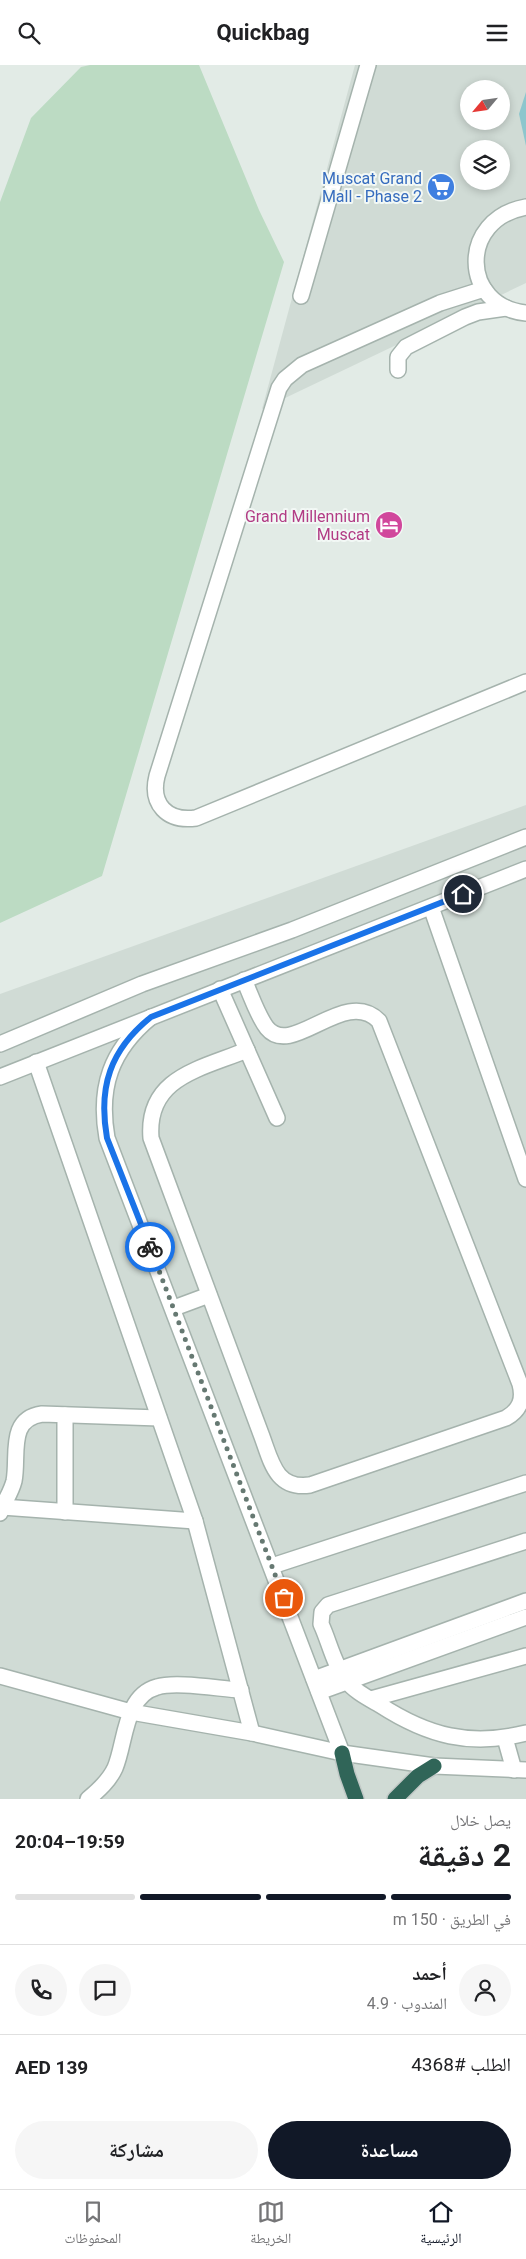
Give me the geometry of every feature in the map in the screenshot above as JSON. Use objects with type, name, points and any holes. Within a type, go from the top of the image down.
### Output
[{"type":"highway","points":[[342,1753],[356,1799]]},
{"type":"highway","points":[[395,1799],[418,1776],[434,1766]]},
{"type":"street","points":[[301,296],[368,65]]},
{"type":"street","points":[[526,207],[511,209],[497,217],[486,228],[479,243],[476,258],[478,274],[484,289],[494,300],[506,308],[526,313]]},
{"type":"street","points":[[484,289],[440,303],[302,365],[285,379],[279,388],[154,785],[156,796],[160,805],[176,818],[196,818],[526,681]]},
{"type":"street","points":[[398,370],[398,357],[406,347],[465,317],[485,311],[506,308]]},
{"type":"street","points":[[0,1045],[142,984],[292,930],[526,837]]},
{"type":"street","points":[[0,1077],[526,869]]},
{"type":"street","points":[[431,907],[526,1179]]},
{"type":"street","points":[[244,980],[267,1028],[279,1035],[292,1035],[353,1010],[360,1010],[374,1015],[383,1027],[520,1384],[522,1392],[519,1407],[506,1418],[310,1485],[293,1485],[284,1481],[273,1467],[159,1163],[151,1138],[150,1123],[152,1108],[170,1084],[247,1050]]},
{"type":"street","points":[[220,989],[278,1118]]},
{"type":"street","points":[[151,1017],[138,1027],[117,1054],[106,1087],[104,1121],[107,1138],[174,1308],[342,1753]]},
{"type":"street","points":[[36,1062],[195,1521],[252,1733]]},
{"type":"street","points":[[174,1308],[209,1295]]},
{"type":"street","points":[[159,1417],[34,1415],[21,1425],[17,1432],[12,1489],[1,1510],[65,1512],[195,1521]]},
{"type":"street","points":[[65,1415],[65,1512]]},
{"type":"street","points":[[272,1566],[526,1483]]},
{"type":"street","points":[[526,1541],[328,1605],[322,1612],[322,1624],[344,1676],[370,1699],[412,1724],[435,1733],[458,1738],[482,1740],[505,1738],[526,1733]]},
{"type":"street","points":[[344,1676],[526,1601]]},
{"type":"street","points":[[317,1685],[526,1617]]},
{"type":"street","points":[[370,1699],[526,1656]]},
{"type":"street","points":[[0,1676],[131,1712],[252,1733],[342,1753],[434,1766],[520,1770],[505,1738]]},
{"type":"street","points":[[88,1799],[108,1781],[115,1767],[131,1712],[137,1701],[146,1692],[157,1687],[169,1685],[241,1690]]},
{"type":"shaded area","points":[[355,65],[526,65],[526,283],[262,409]]},
{"type":"shaded area","points":[[526,805],[526,1799],[0,1799],[0,994]]},
{"type":"green space","points":[[90,65],[199,65],[259,210],[284,262],[102,876],[0,923],[0,202],[31,118],[81,67]]},
{"type":"water","points":[[526,92],[526,146],[519,114]]},
{"type":"way so far","points":[[150,1247],[284,1598]]},
{"type":"place","name":"Muscat Grand Mall - Phase 2","points":[[441,187]]},
{"type":"place","name":"Grand Millennium Muscat","points":[[389,525]]},
{"type":"route","points":[[150,1247],[107,1138],[104,1121],[103,1104],[110,1070],[126,1040],[151,1017],[463,894]]}]
